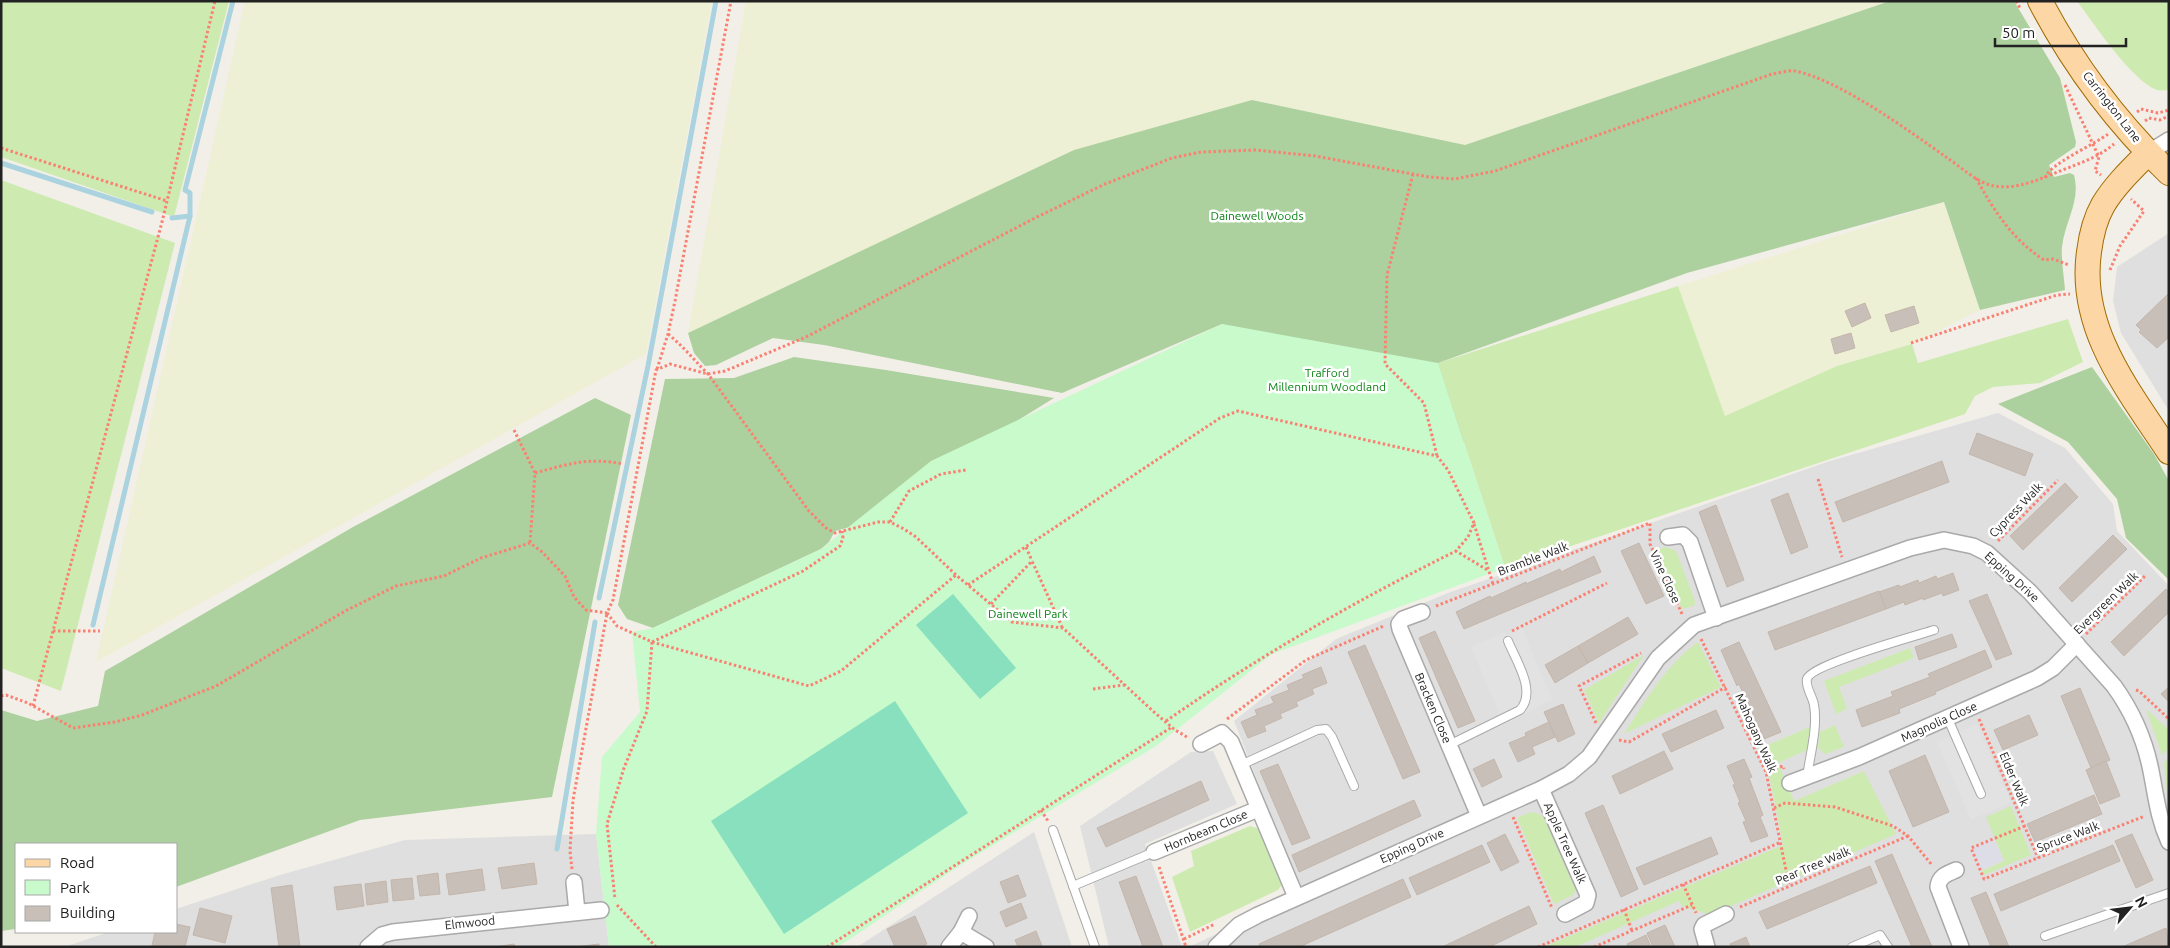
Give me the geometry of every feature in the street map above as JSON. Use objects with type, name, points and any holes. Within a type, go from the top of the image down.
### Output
[{"type":"main road","name":"Carrington Lane","points":[[2040,1],[2075,59],[2148,153],[2117,186],[2099,213],[2091,236],[2087,282],[2093,319],[2107,356],[2165,437]]},
{"type":"main road","points":[[2148,153],[2169,173]]},
{"type":"street","points":[[2148,153],[2169,140]]},
{"type":"street","name":"Vine Close","points":[[1668,537],[1683,535],[1690,542],[1716,618]]},
{"type":"street","name":"Epping Drive","points":[[1216,947],[1240,925],[1296,897],[1541,789],[1579,767],[1603,739],[1648,672],[1670,645],[1692,627],[1910,548],[1936,541],[1956,541],[1987,553],[2030,592],[2114,686],[2132,715],[2151,771],[2157,811],[2169,842]]},
{"type":"street","points":[[1399,624],[1403,619],[1422,612]]},
{"type":"street","name":"Bracken Close","points":[[1399,624],[1479,816]]},
{"type":"street","name":"Magnolia Close","points":[[1790,784],[1974,707],[2044,674],[2077,644]]},
{"type":"street","points":[[1201,744],[1222,733],[1227,736]]},
{"type":"street","name":"Hornbeam Close","points":[[1227,736],[1296,897]]},
{"type":"street","name":"Apple Tree Walk","points":[[1541,789],[1588,895],[1586,903],[1559,917]]},
{"type":"street","name":"Hornbeam Close","points":[[1154,852],[1258,809]]},
{"type":"street","points":[[1956,870],[1943,876],[1938,881],[1942,900],[1961,947]]},
{"type":"street","points":[[574,882],[577,912]]},
{"type":"street","name":"Elmwood","points":[[368,947],[382,935],[393,932],[601,910]]},
{"type":"street","points":[[1707,947],[1702,929],[1704,925],[1726,914]]},
{"type":"street","points":[[949,947],[961,932],[969,916]]},
{"type":"street","points":[[961,932],[986,947]]},
{"type":"lane","points":[[1807,777],[1815,712],[1806,682],[1811,672],[1831,663],[1934,630]]},
{"type":"lane","points":[[1449,745],[1520,710],[1526,703],[1528,695],[1526,686],[1508,641]]},
{"type":"lane","points":[[1948,718],[1981,794]]},
{"type":"lane","points":[[1241,765],[1317,730],[1326,730],[1332,737],[1354,786]]},
{"type":"lane","points":[[1053,830],[1095,947]]},
{"type":"lane","points":[[1073,886],[1154,852]]},
{"type":"lane","points":[[2045,936],[2169,893]]},
{"type":"lane","points":[[1852,947],[1880,935],[1888,947]]},
{"type":"path","points":[[33,706],[162,222],[215,1]]},
{"type":"path","points":[[570,851],[573,800],[607,613],[613,600],[656,370],[668,334],[731,1]]},
{"type":"path","points":[[656,370],[670,364],[708,374],[725,371],[806,337],[1035,218],[1105,184],[1172,158],[1201,152],[1256,150],[1315,156],[1413,174],[1455,179],[1495,171],[1772,74],[1792,71],[1815,77],[1848,94],[1918,136],[1976,178],[1992,186],[2008,187],[2044,178],[2099,156],[2142,109],[2158,113],[2169,110]]},
{"type":"path","points":[[2126,127],[2149,118],[2160,120],[2169,116]]},
{"type":"path","points":[[2044,178],[2046,171],[2055,165],[2094,145],[2099,156]]},
{"type":"path","points":[[1,148],[167,201]]},
{"type":"path","points":[[1413,174],[1387,275],[1385,364],[1424,403],[1437,456],[1448,470],[1474,523],[1493,584]]},
{"type":"path","points":[[1976,178],[1991,207],[2017,239],[2044,260],[2053,260],[2087,282]]},
{"type":"path","points":[[1911,343],[2057,295],[2087,282]]},
{"type":"path","points":[[668,334],[688,350],[694,360],[708,374],[809,511],[826,528],[835,533],[878,522],[890,522],[916,537],[956,575],[1012,622],[1063,628]]},
{"type":"path","points":[[968,585],[1230,413],[1238,412],[1437,456]]},
{"type":"path","points":[[514,430],[534,473],[530,543]]},
{"type":"path","points":[[534,473],[568,464],[600,460],[623,464]]},
{"type":"path","points":[[890,522],[909,492],[941,474],[966,470]]},
{"type":"path","points":[[1818,479],[1846,572]]},
{"type":"path","name":"Cypress Walk","points":[[1987,553],[2058,480]]},
{"type":"path","points":[[1165,721],[1267,653],[1365,597],[1456,551],[1468,537],[1474,523]]},
{"type":"path","name":"Bramble Walk","points":[[1422,612],[1650,523]]},
{"type":"path","name":"Vine Close","points":[[1650,523],[1650,544],[1692,627]]},
{"type":"path","points":[[652,642],[803,571],[840,546],[843,538],[842,531]]},
{"type":"path","points":[[530,543],[542,552],[565,576],[574,597],[586,610],[607,613],[618,626],[652,642],[809,686],[841,671],[956,575]]},
{"type":"path","points":[[1,696],[6,695],[33,706],[73,728],[142,716],[216,686],[347,610],[396,586],[444,576],[480,558],[530,543]]},
{"type":"path","points":[[1026,547],[1063,628],[1172,727],[1201,744]]},
{"type":"path","points":[[1456,551],[1489,571]]},
{"type":"path","points":[[991,604],[1032,561]]},
{"type":"path","name":"Evergreen Walk","points":[[2077,644],[2146,575]]},
{"type":"path","points":[[1508,641],[1512,628],[1607,583]]},
{"type":"path","points":[[1227,736],[1230,727],[1227,719],[1306,660],[1382,626],[1399,624]]},
{"type":"path","name":"Mahogany Walk","points":[[1692,627],[1726,687],[1766,772],[1789,885]]},
{"type":"path","points":[[53,631],[100,631]]},
{"type":"path","points":[[652,642],[647,711],[624,768],[606,824],[613,896],[618,907],[656,947]]},
{"type":"path","points":[[1670,645],[1657,645],[1579,686],[1603,739],[1629,742],[1726,687]]},
{"type":"path","points":[[1093,689],[1125,685]]},
{"type":"path","name":"Elder Walk","points":[[1974,707],[2038,858]]},
{"type":"path","points":[[827,947],[1172,727]]},
{"type":"path","points":[[1774,808],[1785,803],[1835,807],[1893,826],[1908,836],[1934,867],[1938,881]]},
{"type":"path","points":[[1508,804],[1559,917],[1563,936]]},
{"type":"path","name":"Spruce Walk","points":[[2025,826],[1971,848],[1984,879],[2157,811]]},
{"type":"path","name":"Pear Tree Walk","points":[[1726,914],[1789,885],[1908,836]]},
{"type":"path","points":[[1538,947],[1779,843]]},
{"type":"path","points":[[1154,852],[1186,947]]},
{"type":"path","points":[[1683,884],[1702,929]]},
{"type":"path","points":[[1594,947],[1692,905]]},
{"type":"path","points":[[1624,910],[1632,931]]},
{"type":"shaded area","points":[[2169,233],[2169,411],[2121,333],[2113,301],[2117,267]]},
{"type":"shaded area","points":[[1998,413],[2065,448],[2113,504],[2117,531],[2169,586],[2169,947],[1189,947],[1231,927],[1305,901],[1234,721],[1336,639],[1448,593],[1830,461]]},
{"type":"shaded area","points":[[1522,628],[1552,699],[1504,725],[1471,647],[1505,632],[1506,635]]},
{"type":"shaded area","points":[[1977,724],[2011,802],[1971,820],[1937,742]]},
{"type":"shaded area","points":[[1213,751],[1237,804],[1145,844],[1182,947],[1109,947],[1080,826],[1191,752]]},
{"type":"shaded area","points":[[1034,832],[1072,947],[857,947]]},
{"type":"shaded area","points":[[596,834],[609,947],[64,947],[106,933],[178,933],[178,908],[280,875],[405,840]]},
{"type":"shaded area","points":[[1993,838],[2003,860],[1980,870],[1971,848]]},
{"type":"green space","points":[[1,1],[229,1],[174,217],[1,157]]},
{"type":"green space","points":[[245,1],[712,1],[646,354],[96,662]]},
{"type":"green space","points":[[746,1],[1890,1],[1465,145],[1252,100],[688,333]]},
{"type":"green space","name":"Dainewell Woods","points":[[1890,1],[2014,1],[2060,78],[2076,142],[2075,147],[2049,165],[2054,177],[2070,173],[2074,175],[2076,184],[2076,194],[2062,247],[2065,290],[1980,310],[1944,202],[1687,273],[1438,363],[1464,442],[1222,324],[1062,393],[824,345],[773,338],[716,365],[705,366],[694,353],[688,333],[1074,150],[1252,100],[1465,145]]},
{"type":"green space","points":[[2077,1],[2169,1],[2169,90],[2157,90],[2136,76],[2114,51]]},
{"type":"green space","points":[[1,180],[175,243],[61,691],[1,668]]},
{"type":"green space","points":[[1944,202],[1980,310],[1912,344],[1837,366],[1725,417],[1678,286]]},
{"type":"green space","points":[[1678,286],[1725,416],[1837,366],[1912,344],[1918,363],[2068,319],[2083,362],[2040,383],[1993,387],[1975,396],[1965,414],[1505,568],[1438,363]]},
{"type":"green space","name":"Dainewell Park","points":[[1222,324],[1438,363],[1505,568],[1272,654],[1156,746],[959,866],[838,947],[609,947],[596,834],[602,757],[640,712],[632,632],[653,628],[821,549],[931,461]]},
{"type":"green space","points":[[794,357],[1054,398],[959,457],[869,522],[835,531],[829,542],[821,549],[653,628],[627,619],[618,605],[665,379],[734,378]]},
{"type":"green space","points":[[2092,367],[2154,454],[2169,481],[2169,580],[2126,538],[2117,499],[2068,442],[1998,404]]},
{"type":"green space","points":[[595,398],[631,415],[552,797],[360,820],[178,886],[178,843],[15,843],[15,929],[1,931],[1,710],[37,721],[98,706],[105,671],[353,527]]},
{"type":"green space","points":[[1666,547],[1676,551],[1695,601],[1694,606],[1682,609],[1656,550]]},
{"type":"green space","points":[[953,594],[1016,668],[980,699],[916,625]]},
{"type":"green space","points":[[1698,642],[1721,687],[1624,734],[1648,696],[1666,673],[1686,651]]},
{"type":"green space","points":[[1910,648],[1914,658],[1839,687],[1847,709],[1836,714],[1824,681]]},
{"type":"green space","points":[[1644,655],[1599,723],[1584,690]]},
{"type":"green space","points":[[895,701],[968,813],[784,934],[711,821]]},
{"type":"green space","points":[[2146,709],[2169,730],[2169,748],[2162,755]]},
{"type":"green space","points":[[1835,725],[1844,747],[1825,754],[1818,748],[1820,732]]},
{"type":"green space","points":[[1810,727],[1807,750],[1778,763],[1794,801],[1864,771],[1896,834],[1711,915],[1682,906],[1679,901],[1575,947],[1544,947],[1783,845],[1769,774],[1758,749]]},
{"type":"green space","points":[[2169,758],[2169,803],[2168,803],[2164,763]]},
{"type":"green space","points":[[2011,806],[2031,855],[1984,875],[1982,871],[2004,861],[1986,817]]},
{"type":"green space","points":[[1531,812],[1539,814],[1544,818],[1572,882],[1576,881],[1578,887],[1573,895],[1554,904],[1517,818]]},
{"type":"green space","points":[[1250,826],[1260,829],[1281,878],[1282,885],[1278,890],[1190,932],[1172,877],[1194,866],[1191,851]]},
{"type":"building","points":[[2169,293],[2169,337],[2157,348],[2139,332],[2141,330],[2136,325]]},
{"type":"building","points":[[1865,303],[1871,318],[1852,327],[1845,311]]},
{"type":"building","points":[[1914,306],[1919,323],[1891,332],[1885,315]]},
{"type":"building","points":[[1851,333],[1855,348],[1835,354],[1831,339]]},
{"type":"building","points":[[1977,433],[2033,454],[2025,476],[1969,454]]},
{"type":"building","points":[[1942,461],[1949,482],[1843,522],[1835,502]]},
{"type":"building","points":[[2065,483],[2078,497],[2023,550],[2010,536]]},
{"type":"building","points":[[1788,493],[1808,547],[1791,554],[1771,500]]},
{"type":"building","points":[[1716,505],[1744,580],[1727,587],[1699,512]]},
{"type":"building","points":[[2113,535],[2127,549],[2072,602],[2059,588]]},
{"type":"building","points":[[1639,543],[1664,596],[1646,604],[1621,551]]},
{"type":"building","points":[[1594,556],[1601,572],[1464,629],[1456,612],[1490,596],[1491,598],[1560,569],[1561,572]]},
{"type":"building","points":[[1953,573],[1959,590],[1943,596],[1942,593],[1905,605],[1904,602],[1886,609],[1879,592],[1918,580],[1919,583],[1936,576],[1937,579]]},
{"type":"building","points":[[2166,589],[2169,592],[2169,612],[2124,656],[2111,642]]},
{"type":"building","points":[[1879,591],[1886,609],[1775,650],[1768,632]]},
{"type":"building","points":[[1987,594],[2012,654],[1996,660],[1969,601]]},
{"type":"building","points":[[1628,617],[1638,634],[1588,663],[1578,646]]},
{"type":"building","points":[[1435,631],[1475,721],[1458,728],[1419,638]]},
{"type":"building","points":[[1952,634],[1957,647],[1919,660],[1915,647]]},
{"type":"building","points":[[1739,642],[1781,732],[1764,739],[1721,650]]},
{"type":"building","points":[[1365,645],[1420,772],[1403,779],[1348,652]]},
{"type":"building","points":[[1578,646],[1588,663],[1555,683],[1545,665]]},
{"type":"building","points":[[1985,650],[1992,667],[1935,692],[1936,694],[1899,709],[1900,713],[1862,727],[1856,710],[1893,696],[1891,692],[1930,677],[1928,674]]},
{"type":"building","points":[[1321,667],[1327,683],[1312,689],[1314,694],[1296,702],[1298,706],[1280,714],[1282,718],[1264,726],[1266,731],[1248,738],[1241,722],[1257,715],[1255,710],[1274,703],[1271,697],[1289,690],[1287,685],[1304,678],[1302,675]]},
{"type":"building","points":[[2169,687],[2169,702],[2161,694]]},
{"type":"building","points":[[2080,688],[2110,760],[2091,768],[2061,696]]},
{"type":"building","points":[[1563,704],[1575,734],[1558,742],[1544,712]]},
{"type":"building","points":[[1716,710],[1724,728],[1671,752],[1662,734]]},
{"type":"building","points":[[2029,715],[2038,735],[2003,750],[1994,730]]},
{"type":"building","points":[[1549,722],[1555,737],[1532,747],[1535,754],[1518,762],[1509,743],[1526,736],[1525,733]]},
{"type":"building","points":[[1664,751],[1673,769],[1620,794],[1612,776]]},
{"type":"building","points":[[1925,755],[1949,812],[1913,827],[1889,771]]},
{"type":"building","points":[[1494,759],[1502,777],[1482,787],[1473,769]]},
{"type":"building","points":[[1744,759],[1752,777],[1749,778],[1763,815],[1760,817],[1768,836],[1751,842],[1743,822],[1746,821],[1738,803],[1740,802],[1733,785],[1735,784],[1727,766]]},
{"type":"building","points":[[2106,761],[2120,796],[2100,804],[2086,770]]},
{"type":"building","points":[[1278,764],[1310,838],[1292,845],[1260,771]]},
{"type":"building","points":[[1201,781],[1209,800],[1106,847],[1097,828]]},
{"type":"building","points":[[2094,795],[2102,814],[2035,842],[2027,824]]},
{"type":"building","points":[[1414,800],[1421,816],[1299,872],[1292,855]]},
{"type":"building","points":[[1603,805],[1638,889],[1621,897],[1585,813]]},
{"type":"building","points":[[1505,834],[1519,862],[1501,871],[1487,843]]},
{"type":"building","points":[[2132,834],[2153,880],[2136,888],[2115,841]]},
{"type":"building","points":[[1711,837],[1718,854],[1644,885],[1636,868]]},
{"type":"building","points":[[1482,845],[1490,862],[1417,895],[1409,878]]},
{"type":"building","points":[[2113,845],[2120,861],[2001,911],[1994,894]]},
{"type":"building","points":[[1892,854],[1932,947],[1912,947],[1875,861]]},
{"type":"building","points":[[534,863],[537,884],[502,889],[498,868]]},
{"type":"building","points":[[1870,866],[1877,883],[1767,929],[1759,912]]},
{"type":"building","points":[[482,869],[485,890],[449,895],[446,874]]},
{"type":"building","points":[[438,873],[440,894],[420,896],[417,876]]},
{"type":"building","points":[[1018,875],[1026,896],[1008,903],[1000,882]]},
{"type":"building","points":[[1136,876],[1163,947],[1143,947],[1119,882]]},
{"type":"building","points":[[412,878],[414,899],[393,901],[391,880]]},
{"type":"building","points":[[1403,879],[1411,897],[1299,947],[1260,947],[1259,944]]},
{"type":"building","points":[[386,881],[388,902],[367,905],[365,884]]},
{"type":"building","points":[[361,884],[364,906],[337,910],[334,887]]},
{"type":"building","points":[[292,885],[300,947],[279,947],[271,888]]},
{"type":"building","points":[[1986,892],[2009,947],[1991,947],[1971,898]]},
{"type":"building","points":[[1021,903],[1027,918],[1006,927],[1000,912]]},
{"type":"building","points":[[1529,906],[1537,924],[1489,947],[1442,947]]},
{"type":"building","points":[[200,908],[232,916],[225,943],[193,935]]},
{"type":"building","points":[[915,916],[927,944],[921,947],[895,947],[887,929]]},
{"type":"building","points":[[178,924],[190,927],[185,947],[152,946],[155,933],[178,933]]},
{"type":"building","points":[[1665,925],[1675,947],[1653,947],[1647,933]]},
{"type":"building","points":[[2166,928],[2169,946],[2122,947]]},
{"type":"building","points":[[1036,931],[1042,946],[1018,947],[1015,940]]},
{"type":"building","points":[[1646,935],[1651,947],[1628,947],[1627,944]]},
{"type":"building","points":[[1746,937],[1750,947],[1731,947],[1730,944]]},
{"type":"building","points":[[514,944],[515,947],[495,947]]},
{"type":"building","points":[[599,944],[599,947],[575,947]]},
{"type":"waterway","points":[[93,625],[190,216],[190,193],[185,190],[233,1]]},
{"type":"waterway","points":[[599,598],[648,366],[716,1]]},
{"type":"waterway","points":[[1,163],[152,212]]},
{"type":"waterway","points":[[172,218],[190,216]]},
{"type":"waterway","points":[[557,849],[595,622]]},
{"type":"park label","name":"Trafford Millennium Woodland","points":[[1327,380]]}]
